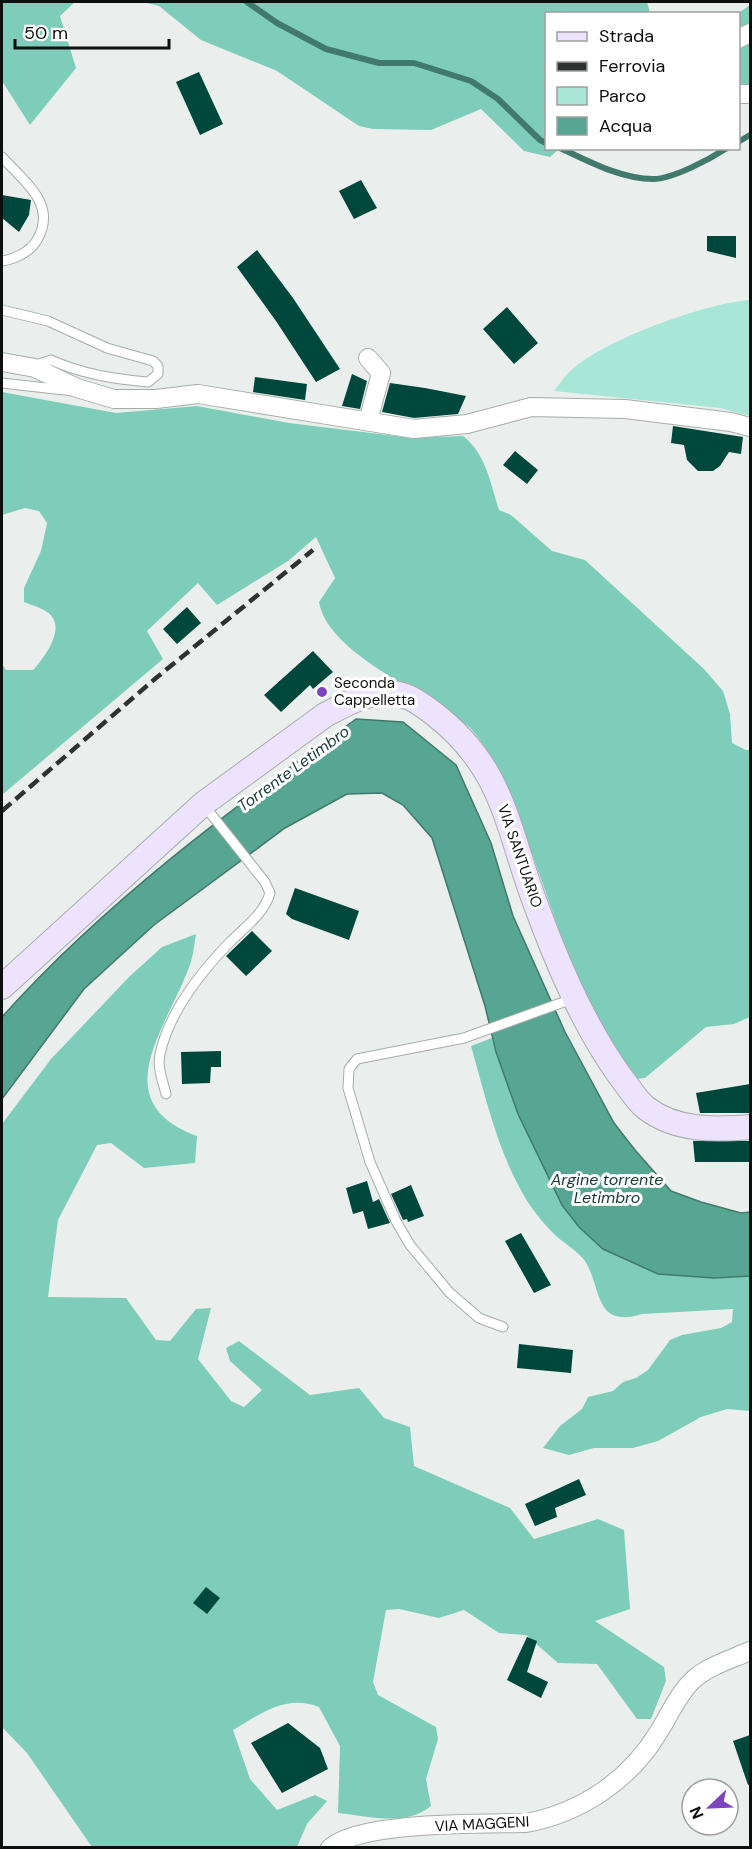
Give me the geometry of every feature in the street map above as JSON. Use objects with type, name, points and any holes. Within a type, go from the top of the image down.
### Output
[{"type":"main road","name":"VIA SANTUARIO","points":[[2,987],[97,897],[325,715],[346,703],[392,693],[416,700],[446,723],[472,751],[499,796],[519,849],[567,1001],[644,1107],[662,1118],[686,1126],[719,1130],[750,1127]]},
{"type":"street","points":[[368,357],[381,374],[368,421]]},
{"type":"street","points":[[2,362],[35,369],[77,388],[114,399],[156,399],[198,394],[414,429],[467,424],[531,407],[625,409],[731,422],[750,427]]},
{"type":"street","name":"VIA MAGGENI","points":[[330,1848],[351,1836],[399,1829],[526,1823],[546,1819],[594,1798],[622,1777],[657,1736],[674,1705],[693,1679],[750,1651]]},
{"type":"lane","points":[[2,157],[38,197],[45,212],[43,228],[36,243],[23,254],[2,261]]},
{"type":"lane","points":[[3,309],[48,321],[107,348],[153,361],[158,366],[158,374],[148,382],[120,380],[72,370],[51,360],[39,364],[35,369]]},
{"type":"lane","points":[[2,383],[71,392],[77,388]]},
{"type":"lane","points":[[166,1094],[160,1068],[160,1054],[177,1012],[203,972],[261,912],[270,893],[266,882],[206,809]]},
{"type":"lane","points":[[503,1327],[478,1318],[449,1293],[410,1245],[370,1162],[348,1088],[349,1069],[357,1059],[464,1038],[567,1001]]},
{"type":"green space","points":[[750,300],[750,416],[720,408],[554,391],[575,367],[634,334],[685,315]]},
{"type":"shaded area","points":[[2,2],[75,2],[60,16],[76,68],[30,125],[2,81]]},
{"type":"shaded area","points":[[143,2],[647,2],[650,12],[545,12],[545,150],[558,150],[550,157],[524,151],[481,109],[431,130],[373,129],[359,126],[277,71],[201,40],[159,6]]},
{"type":"shaded area","points":[[750,5],[750,87],[740,88],[740,12]]},
{"type":"shaded area","points":[[2,392],[116,413],[197,406],[289,423],[412,438],[463,436],[471,443],[482,460],[499,510],[511,515],[552,551],[585,560],[704,669],[723,691],[730,714],[732,743],[750,750],[750,1017],[734,1024],[706,1027],[645,1078],[636,1079],[616,1052],[584,993],[515,807],[490,754],[467,726],[373,666],[338,636],[325,619],[319,602],[335,578],[316,537],[288,561],[217,605],[198,583],[147,631],[163,659],[2,795],[2,664],[6,670],[33,670],[48,650],[55,633],[55,625],[53,618],[47,612],[24,602],[24,588],[41,551],[47,523],[39,511],[25,508],[2,515]]},
{"type":"shaded area","points":[[196,934],[190,966],[156,1040],[149,1063],[148,1084],[154,1104],[169,1122],[197,1136],[195,1163],[144,1168],[111,1143],[97,1145],[58,1220],[48,1297],[126,1298],[156,1340],[170,1341],[196,1309],[211,1308],[198,1359],[231,1401],[244,1407],[262,1390],[230,1361],[226,1348],[239,1341],[310,1395],[359,1388],[384,1418],[410,1427],[414,1466],[510,1508],[534,1539],[598,1519],[624,1530],[630,1609],[595,1621],[664,1667],[666,1681],[651,1719],[637,1719],[597,1664],[558,1663],[526,1635],[499,1633],[464,1610],[439,1618],[399,1609],[386,1610],[373,1682],[378,1695],[436,1727],[438,1739],[426,1779],[431,1806],[421,1812],[399,1818],[374,1818],[338,1813],[340,1746],[319,1707],[296,1703],[285,1704],[254,1717],[233,1730],[250,1779],[277,1810],[315,1795],[327,1801],[307,1824],[297,1847],[92,1847],[27,1753],[2,1727],[2,1124],[51,1059],[129,977],[162,947]]},
{"type":"shaded area","points":[[492,1038],[518,1114],[562,1204],[579,1227],[714,1278],[750,1276],[750,1411],[727,1409],[701,1417],[658,1441],[633,1448],[594,1448],[569,1455],[543,1448],[560,1426],[582,1409],[588,1397],[613,1391],[623,1382],[636,1378],[648,1370],[670,1340],[682,1335],[721,1328],[732,1322],[733,1309],[626,1317],[615,1316],[607,1311],[585,1261],[554,1234],[537,1215],[523,1194],[506,1159],[471,1046]]},
{"type":"water","name":"Argine torrente Letimbro","points":[[356,719],[403,722],[456,765],[491,843],[513,916],[565,1032],[614,1123],[671,1191],[741,1213],[750,1212],[750,1276],[714,1278],[658,1274],[603,1249],[579,1227],[562,1205],[518,1114],[496,1052],[485,1006],[432,838],[403,805],[382,793],[347,794],[285,828],[154,925],[84,989],[2,1099],[2,1017],[83,934],[126,896],[216,823]]},
{"type":"building","points":[[199,72],[223,124],[200,135],[176,82]]},
{"type":"building","points":[[361,180],[377,208],[354,219],[339,191]]},
{"type":"building","points":[[2,195],[31,200],[29,215],[19,232],[2,218]]},
{"type":"building","points":[[707,236],[736,236],[736,258],[707,251]]},
{"type":"building","points":[[257,250],[293,298],[340,369],[316,382],[237,267]]},
{"type":"building","points":[[507,307],[538,343],[514,364],[483,329]]},
{"type":"building","points":[[352,374],[367,381],[360,409],[342,406]]},
{"type":"building","points":[[255,377],[307,384],[305,400],[253,392]]},
{"type":"building","points":[[390,383],[466,396],[458,414],[414,418],[382,412]]},
{"type":"building","points":[[673,426],[743,437],[741,454],[729,452],[720,466],[713,471],[698,471],[687,460],[684,445],[671,443]]},
{"type":"building","points":[[515,451],[538,470],[527,484],[503,465]]},
{"type":"building","points":[[187,607],[201,623],[177,644],[163,629]]},
{"type":"building","points":[[313,651],[333,672],[313,689],[310,685],[281,712],[264,695]]},
{"type":"building","points":[[295,888],[359,911],[349,940],[292,919],[286,914]]},
{"type":"building","points":[[252,931],[272,951],[246,976],[226,956]]},
{"type":"building","points":[[221,1051],[221,1067],[211,1067],[210,1083],[182,1084],[181,1052]]},
{"type":"building","points":[[750,1084],[750,1113],[700,1113],[696,1093]]},
{"type":"building","points":[[693,1141],[750,1141],[750,1162],[695,1162]]},
{"type":"building","points":[[367,1181],[373,1202],[379,1199],[390,1223],[368,1229],[363,1211],[353,1214],[346,1188]]},
{"type":"building","points":[[411,1185],[424,1216],[408,1222],[407,1219],[403,1220],[391,1194]]},
{"type":"building","points":[[521,1233],[551,1285],[534,1293],[505,1241]]},
{"type":"building","points":[[519,1344],[573,1350],[571,1373],[517,1368]]},
{"type":"building","points":[[579,1479],[586,1495],[555,1508],[557,1517],[535,1526],[525,1504]]},
{"type":"building","points":[[206,1587],[220,1598],[207,1614],[193,1603]]},
{"type":"building","points":[[527,1637],[537,1641],[527,1672],[548,1682],[541,1698],[507,1680]]},
{"type":"building","points":[[288,1723],[320,1748],[328,1769],[282,1793],[251,1743]]},
{"type":"building","points":[[750,1735],[750,1784],[748,1785],[733,1741]]},
{"type":"waterway","points":[[247,2],[277,23],[326,49],[379,63],[414,63],[471,81],[498,99],[545,142]]},
{"type":"waterway","points":[[740,141],[750,135]]},
{"type":"waterway","points":[[564,150],[617,173],[653,179],[681,172],[724,150]]},
{"type":"railway","points":[[2,811],[156,678],[313,550]]},
{"type":"place","name":"Seconda Cappelletta","points":[[322,692]]},
{"type":"water label","name":"Torrente Letimbro","points":[[293,768]]}]
